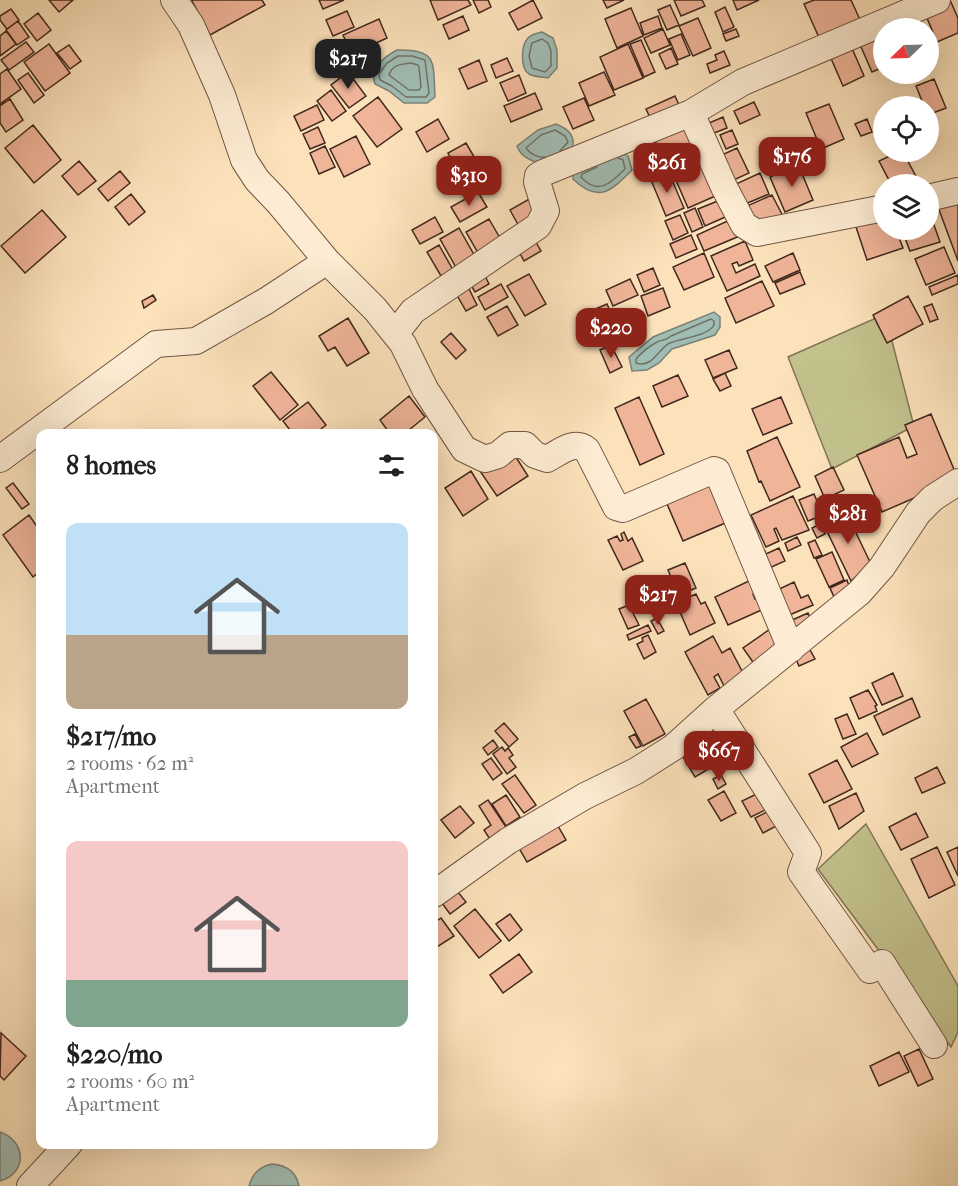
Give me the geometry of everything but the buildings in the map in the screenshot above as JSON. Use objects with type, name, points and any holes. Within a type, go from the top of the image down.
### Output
[{"type":"street","points":[[174,0],[192,25],[222,95],[244,160],[257,180],[327,261],[375,309],[403,344],[425,389],[464,449],[485,459],[498,455],[510,445],[525,445],[535,455],[547,459],[574,445],[581,445],[587,450],[616,507],[622,509],[714,470],[717,471],[791,649]]},
{"type":"street","points":[[395,334],[413,311],[538,226],[546,211],[537,182],[538,176],[691,113],[743,82],[938,0]]},
{"type":"street","points":[[691,113],[724,188],[744,225],[757,233],[873,210]]},
{"type":"street","points":[[939,195],[958,191]]},
{"type":"street","points":[[41,429],[156,344],[196,341],[266,301],[327,261]]},
{"type":"street","points":[[0,459],[36,432]]},
{"type":"street","points":[[438,891],[508,841],[585,796],[636,771],[696,729],[716,709],[859,593],[882,567],[918,513],[933,498],[958,482]]},
{"type":"street","points":[[716,709],[808,853],[801,872],[870,970],[882,963],[934,1045]]},
{"type":"street","points":[[30,1186],[64,1149]]},
{"type":"shaded area","points":[[885,314],[914,426],[832,469],[788,357]]},
{"type":"shaded area","points":[[866,824],[958,986],[958,1032],[951,1047],[818,869]]},
{"type":"water","points":[[542,32],[553,38],[557,50],[557,68],[548,78],[529,74],[523,62],[526,41],[536,33]]},
{"type":"water","points":[[397,50],[420,52],[431,60],[435,97],[427,103],[404,103],[389,91],[375,84],[376,68],[387,56]]},
{"type":"water","points":[[556,124],[572,136],[572,149],[540,164],[521,153],[517,146],[538,130]]},
{"type":"water","points":[[622,152],[628,156],[632,170],[611,189],[598,193],[590,191],[573,179],[573,172]]},
{"type":"water","points":[[714,312],[720,317],[720,327],[715,335],[672,349],[659,363],[647,370],[632,371],[629,357],[653,337]]},
{"type":"water","points":[[0,1132],[15,1142],[20,1157],[15,1171],[0,1181]]},
{"type":"water","points":[[272,1164],[290,1170],[299,1186],[249,1186],[257,1171]]}]
